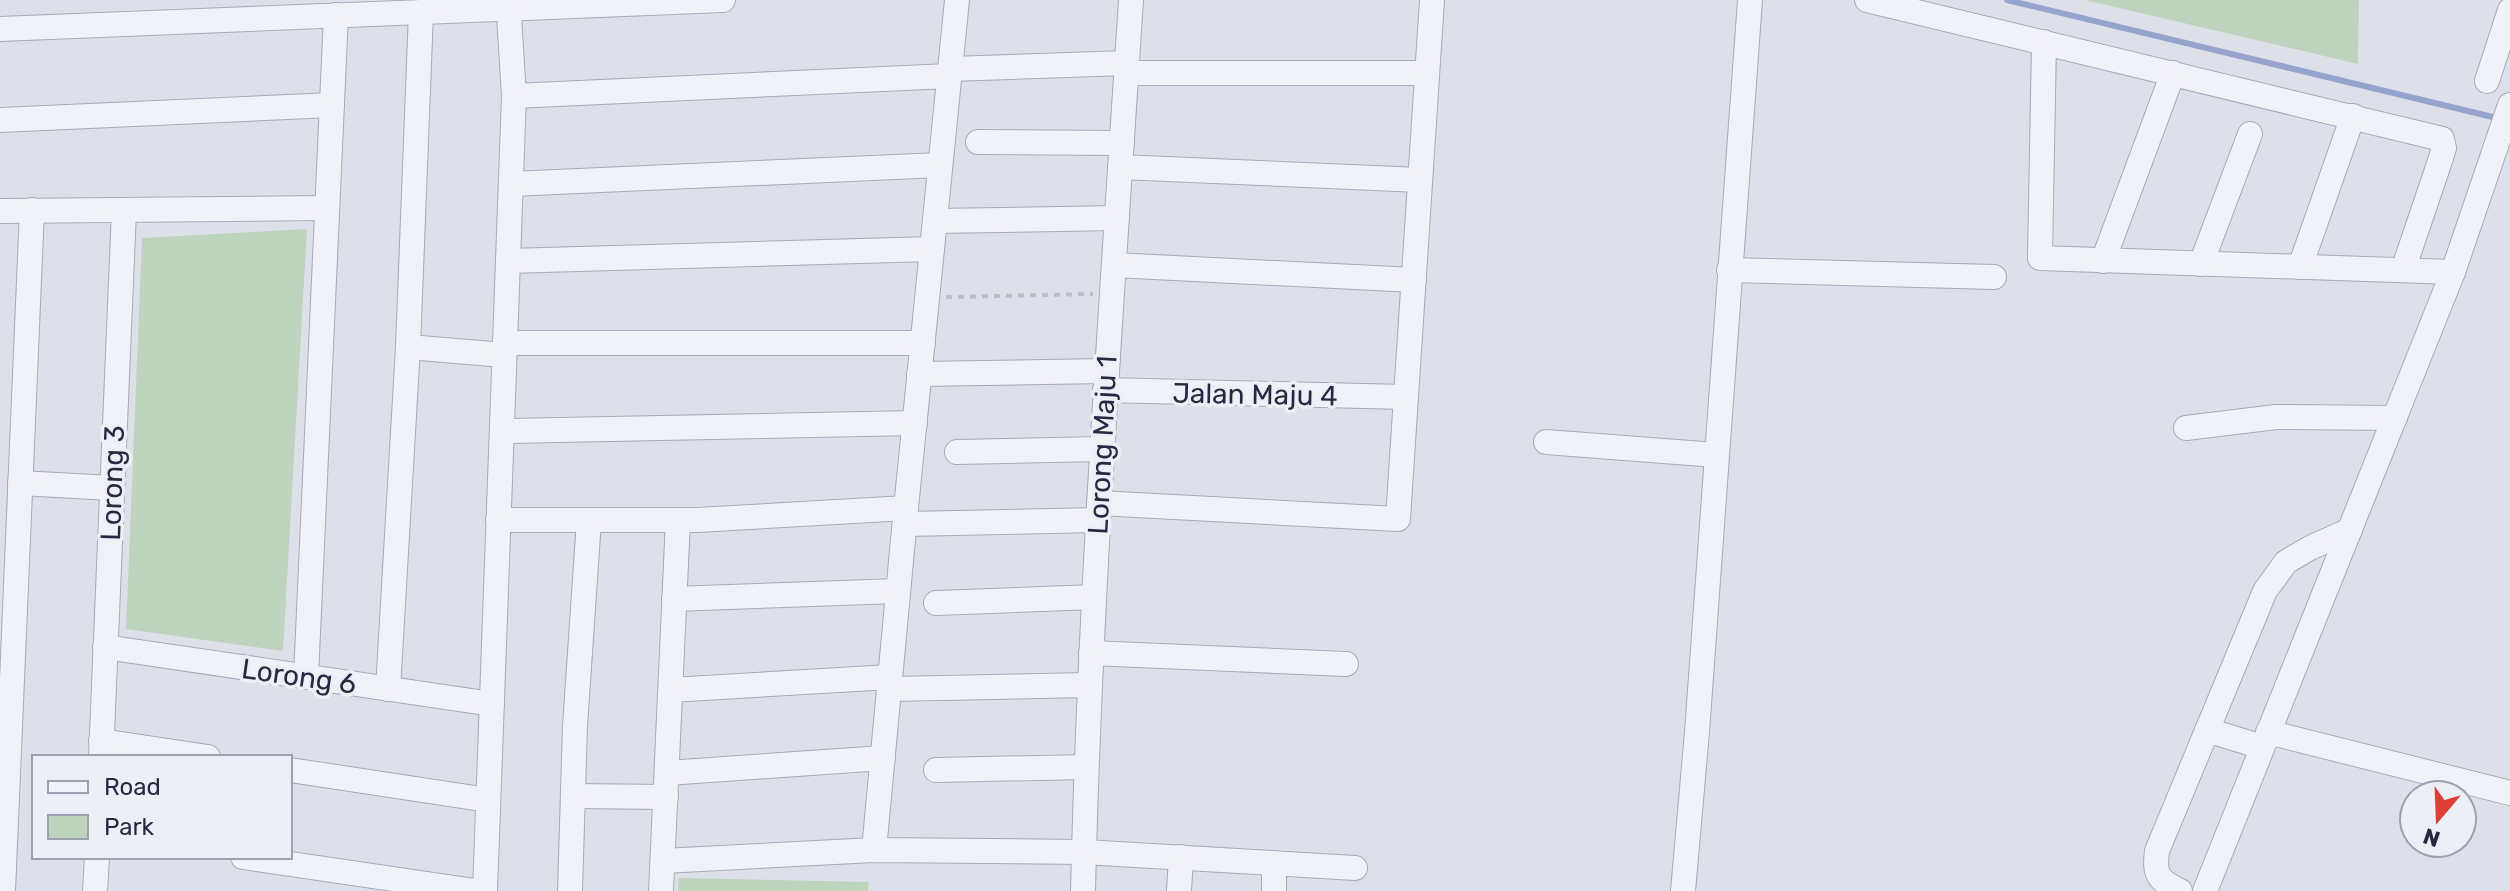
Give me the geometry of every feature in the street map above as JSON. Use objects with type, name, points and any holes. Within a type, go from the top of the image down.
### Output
[{"type":"street","points":[[0,29],[215,10],[336,15],[421,12],[508,4],[723,0]]},
{"type":"street","points":[[874,850],[957,0]]},
{"type":"street","name":"Lorong Maju 1","points":[[1083,891],[1089,685],[1131,0]]},
{"type":"street","points":[[498,520],[678,520],[1099,511],[1398,519],[1432,0]]},
{"type":"street","points":[[1683,891],[1750,0]]},
{"type":"street","points":[[1867,0],[2438,138],[2443,144],[2440,161],[2403,270]]},
{"type":"street","points":[[485,891],[514,96],[508,4]]},
{"type":"street","points":[[2487,81],[2510,10]]},
{"type":"street","points":[[388,689],[408,347],[421,12]]},
{"type":"street","points":[[306,677],[336,15]]},
{"type":"street","points":[[2044,42],[2040,258],[2453,272]]},
{"type":"street","points":[[514,96],[950,73],[1127,68],[1427,73]]},
{"type":"street","points":[[2103,261],[2173,73]]},
{"type":"street","points":[[0,120],[332,105]]},
{"type":"street","points":[[2205,891],[2453,272],[2510,105]]},
{"type":"street","points":[[2300,267],[2353,116]]},
{"type":"street","points":[[2201,264],[2250,134]]},
{"type":"street","points":[[978,142],[1420,180]]},
{"type":"street","points":[[511,184],[940,165]]},
{"type":"street","points":[[0,211],[327,208]]},
{"type":"street","points":[[3,891],[4,744],[13,489],[32,210]]},
{"type":"street","name":"Lorong 3","points":[[101,749],[124,210]]},
{"type":"street","points":[[935,221],[1117,218]]},
{"type":"street","points":[[508,261],[932,249]]},
{"type":"street","points":[[1114,265],[1414,280]]},
{"type":"street","points":[[1729,270],[1994,277]]},
{"type":"street","points":[[408,347],[505,349],[923,343]]},
{"type":"street","name":"Jalan Maju 4","points":[[919,374],[1406,397]]},
{"type":"street","points":[[2186,428],[2276,417],[2395,418]]},
{"type":"street","points":[[502,431],[915,423]]},
{"type":"street","points":[[1546,442],[1716,455]]},
{"type":"street","points":[[957,452],[1102,449]]},
{"type":"street","points":[[13,489],[112,488]]},
{"type":"street","points":[[570,891],[575,726],[589,520]]},
{"type":"street","points":[[661,891],[678,520]]},
{"type":"street","points":[[2180,891],[2162,882],[2155,868],[2157,851],[2265,591],[2286,562],[2350,530]]},
{"type":"street","points":[[674,599],[898,591]]},
{"type":"street","points":[[936,603],[1094,597]]},
{"type":"street","name":"Lorong 6","points":[[105,647],[492,704]]},
{"type":"street","points":[[1091,653],[1346,664]]},
{"type":"street","points":[[671,690],[890,683],[1089,685]]},
{"type":"street","points":[[2207,730],[2510,793]]},
{"type":"street","points":[[101,749],[181,755]]},
{"type":"street","points":[[573,796],[883,758]]},
{"type":"street","points":[[936,770],[1086,767]]},
{"type":"street","points":[[292,770],[488,800]]},
{"type":"street","points":[[663,861],[874,850],[1084,852],[1355,868]]},
{"type":"street","points":[[1179,891],[1181,857]]},
{"type":"street","points":[[95,891],[97,859]]},
{"type":"street","points":[[257,859],[475,891]]},
{"type":"street","points":[[1274,863],[1274,891]]},
{"type":"path","points":[[927,298],[1111,294]]},
{"type":"green space","points":[[2085,0],[2359,0],[2358,64]]},
{"type":"green space","points":[[307,229],[283,651],[126,629],[142,238]]},
{"type":"green space","points":[[679,878],[869,882],[868,891],[678,891]]},
{"type":"waterway","points":[[2007,0],[2501,119]]}]
